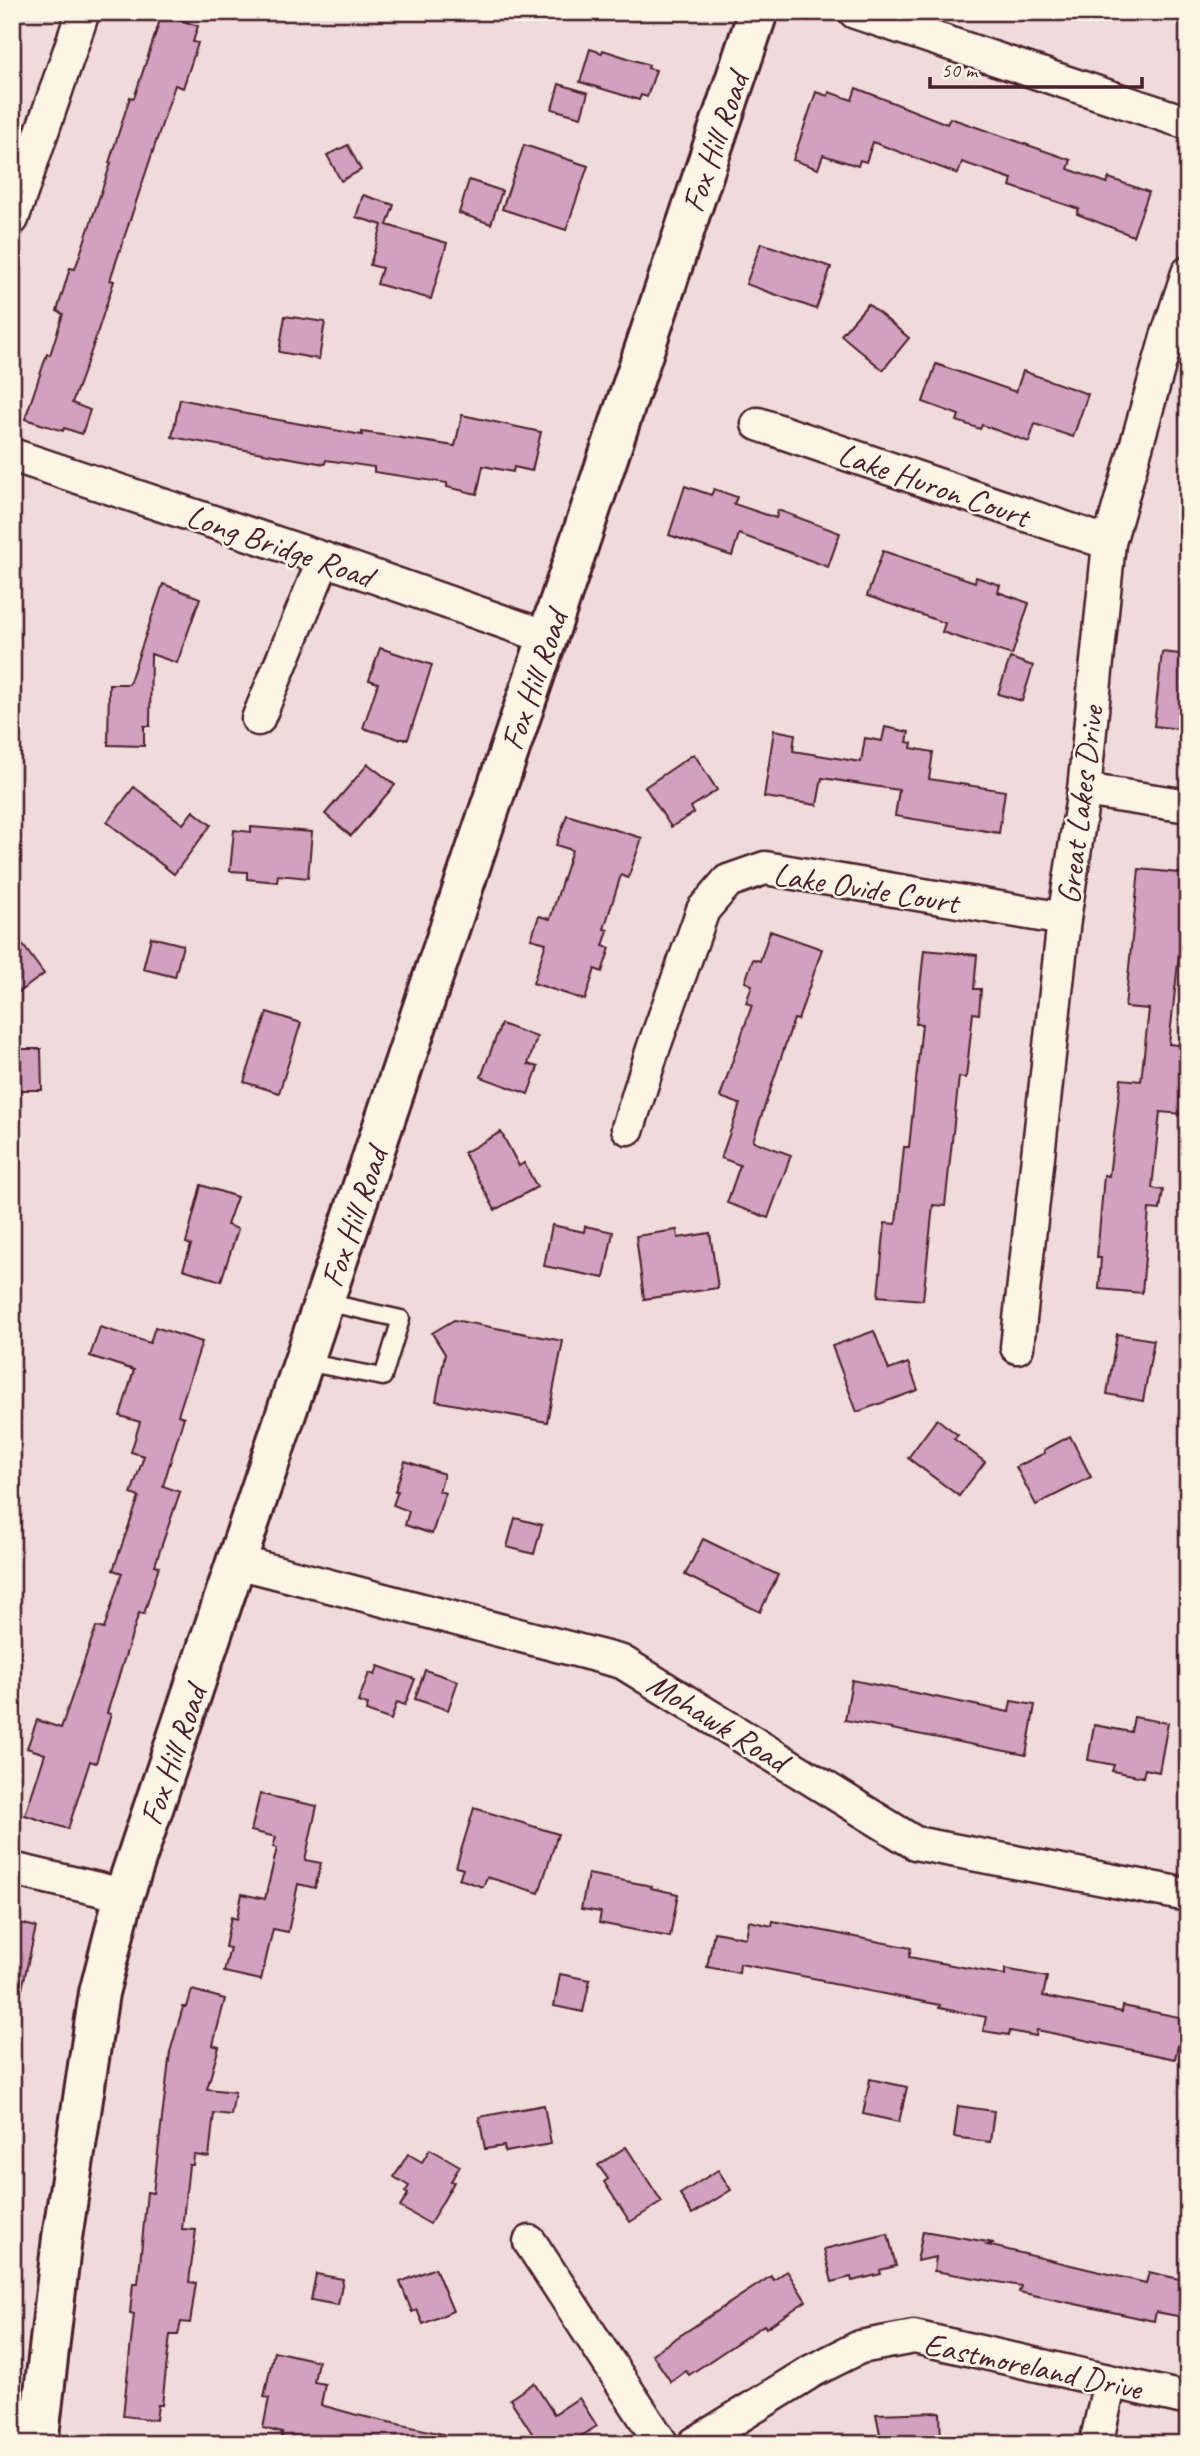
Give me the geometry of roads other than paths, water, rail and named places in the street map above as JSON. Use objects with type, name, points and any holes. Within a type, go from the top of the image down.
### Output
[{"type":"main road","name":"Fox Hill Road","points":[[38,2444],[62,2238],[99,1993],[124,1895],[758,12]]},
{"type":"street","points":[[12,219],[83,12]]},
{"type":"street","points":[[855,12],[1188,123]]},
{"type":"street","name":"Great Lakes Drive","points":[[1017,1347],[1064,919],[1084,790],[1109,543],[1167,337],[1188,273]]},
{"type":"street","name":"Lake Huron Court","points":[[758,424],[1109,543]]},
{"type":"street","name":"Long Bridge Road","points":[[12,455],[324,559],[547,638]]},
{"type":"street","points":[[258,719],[324,559]]},
{"type":"street","points":[[1084,790],[1188,806]]},
{"type":"street","name":"Lake Ovide Court","points":[[628,1128],[703,910],[728,881],[765,868],[1064,919]]},
{"type":"street","name":"Mohawk Road","points":[[237,1562],[622,1662],[915,1843],[1188,1895]]},
{"type":"street","points":[[12,1869],[124,1895]]},
{"type":"street","points":[[530,2242],[662,2444]]},
{"type":"street","name":"Eastmoreland Drive","points":[[694,2444],[812,2371],[860,2347],[914,2337],[1188,2399]]},
{"type":"street","points":[[1096,2444],[1110,2382]]},
{"type":"lane","points":[[304,1363],[383,1377],[401,1319],[325,1301]]}]
